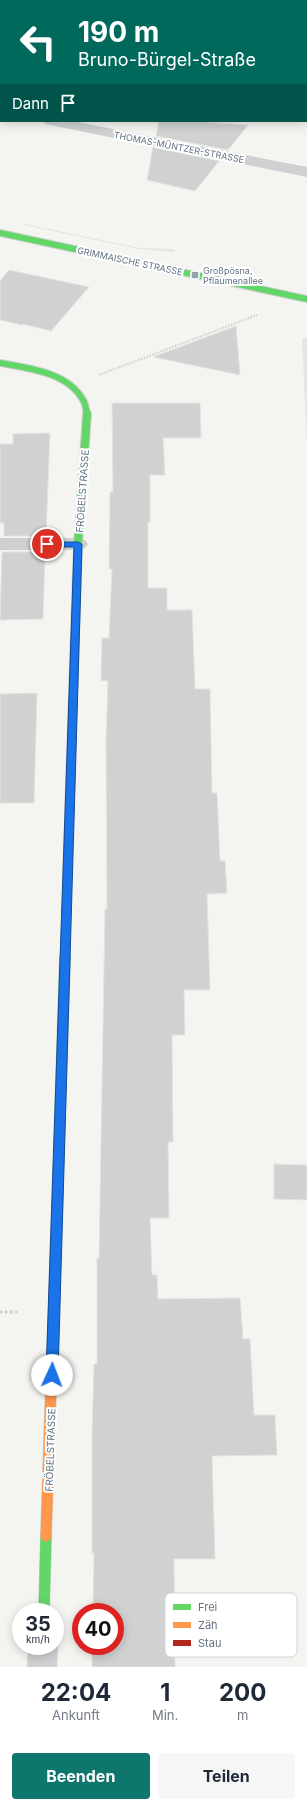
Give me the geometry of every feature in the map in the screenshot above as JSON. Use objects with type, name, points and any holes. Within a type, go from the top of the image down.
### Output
[{"type":"street","name":"THOMAS-MÜNTZER-STRASSE","points":[[55,122],[307,172]]},
{"type":"street","name":"GRIMMAISCHE STRASSE","points":[[0,233],[307,299]]},
{"type":"street","name":"FRÖBELSTRASSE","points":[[0,363],[43,373],[62,380],[71,386],[86,401],[87,415],[78,544],[44,1603]]},
{"type":"street","points":[[0,544],[78,544]]},
{"type":"street","points":[[42,1667],[43,1655]]},
{"type":"path","points":[[71,386],[260,314]]},
{"type":"shaded area","points":[[24,225],[140,248],[175,249],[173,252],[139,249]]},
{"type":"shaded area","points":[[302,338],[307,339],[307,445]]},
{"type":"building","points":[[159,122],[205,122],[248,125],[228,150],[156,136]]},
{"type":"building","points":[[153,147],[219,161],[195,191],[147,180]]},
{"type":"building","points":[[9,270],[89,287],[51,331],[22,325],[0,320],[0,281]]},
{"type":"building","points":[[236,326],[240,375],[153,357]]},
{"type":"building","points":[[112,403],[200,403],[201,438],[163,438],[165,475],[150,475],[148,588],[167,588],[167,610],[192,610],[195,689],[210,689],[212,793],[217,793],[220,861],[225,861],[227,893],[207,894],[210,990],[184,990],[185,1035],[172,1035],[173,1142],[168,1142],[169,1218],[150,1218],[152,1275],[157,1275],[158,1299],[240,1298],[243,1339],[250,1339],[254,1415],[275,1415],[277,1455],[212,1456],[215,1559],[174,1559],[174,1593],[165,1593],[165,1657],[175,1657],[175,1667],[92,1667],[92,1655],[124,1655],[124,1603],[93,1603],[94,1553],[92,1553],[92,1434],[94,1364],[97,1364],[97,1258],[99,1258],[105,909],[107,909],[106,741],[108,681],[101,681],[102,638],[109,638],[112,569],[109,569],[110,492],[113,492]]},
{"type":"building","points":[[50,433],[46,536],[4,536],[4,523],[0,523],[0,444],[13,444],[13,434]]},
{"type":"building","points":[[2,552],[45,552],[43,619],[0,620]]},
{"type":"building","points":[[37,693],[34,803],[0,803],[0,694]]},
{"type":"building","points":[[274,1164],[307,1165],[307,1200],[274,1199]]},
{"type":"traffic: fast","points":[[0,233],[307,299]]},
{"type":"traffic: fast","points":[[0,363],[55,376],[78,391],[84,402],[87,415],[78,544],[75,634]]},
{"type":"traffic: fast","points":[[57,1208],[68,850]]},
{"type":"traffic: fast","points":[[44,1603],[46,1536]]},
{"type":"traffic: slow","points":[[46,1536],[57,1208]]},
{"type":"traffic: jam","points":[[68,850],[75,634]]},
{"type":"place","name":"Großpösna, Pflaumenallee","points":[[195,275]]},
{"type":"route","points":[[47,544],[78,544],[52,1375]]}]
